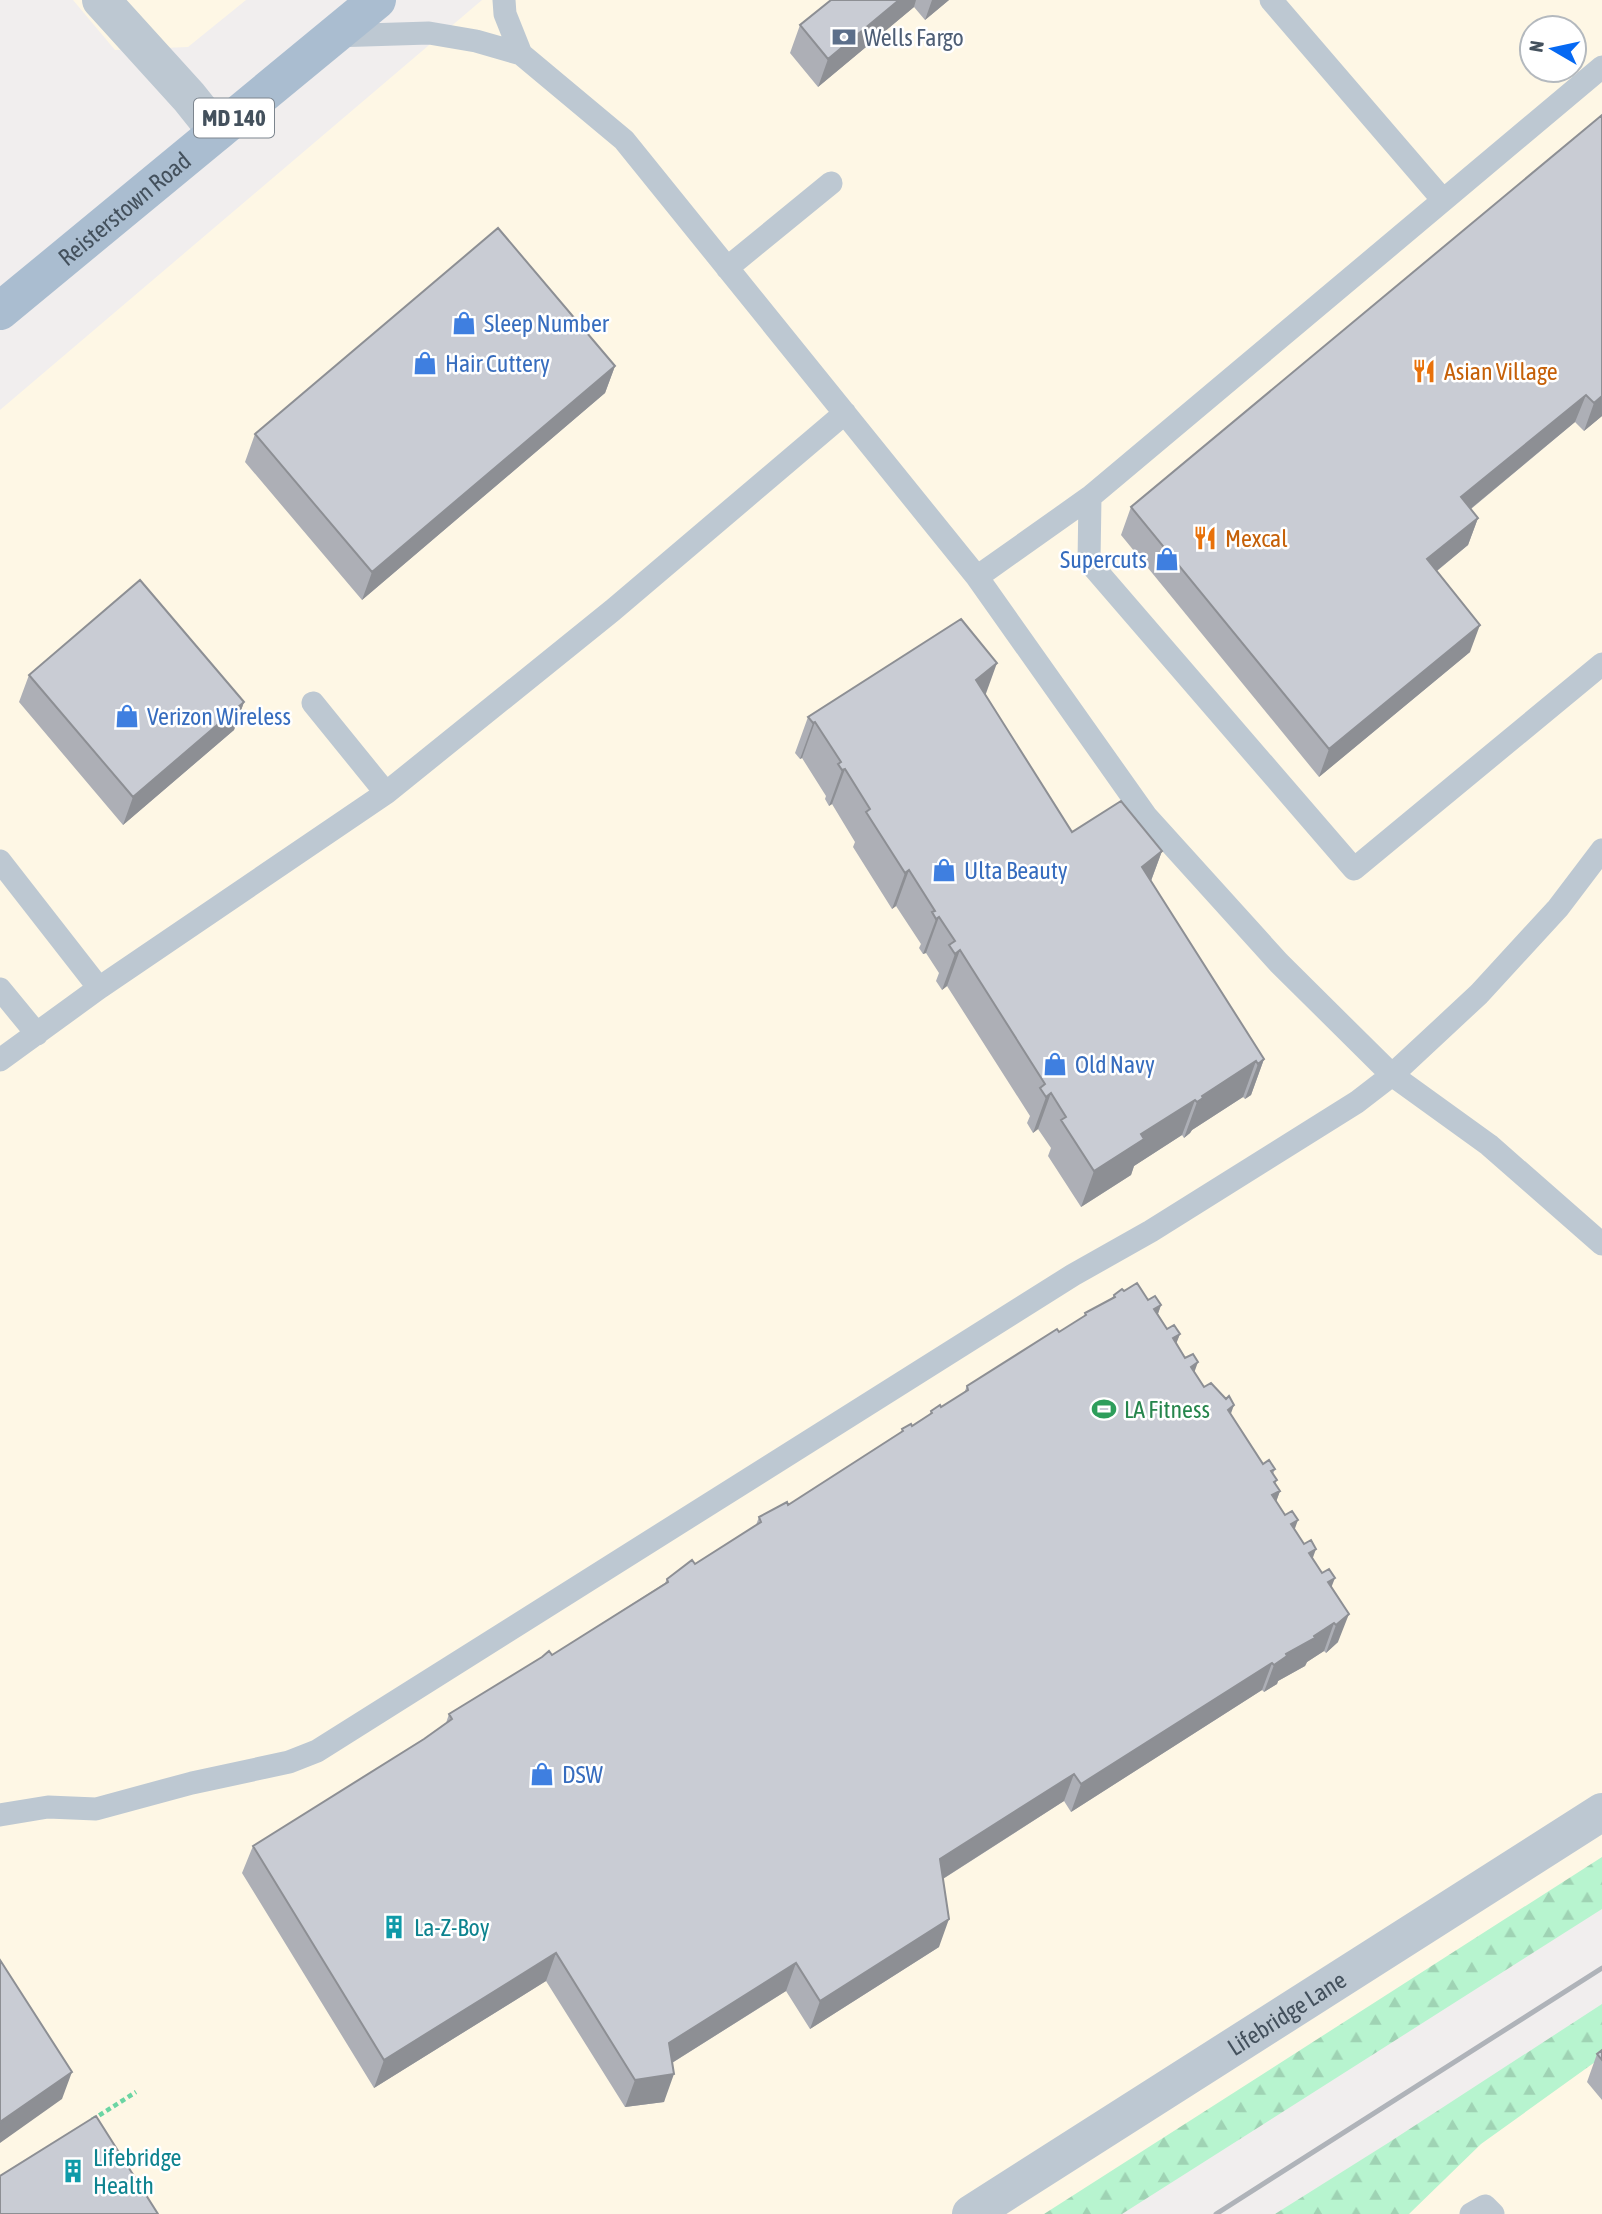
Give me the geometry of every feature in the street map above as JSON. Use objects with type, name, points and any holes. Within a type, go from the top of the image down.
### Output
[{"type":"main road","name":"Reisterstown Road","points":[[0,311],[377,0]]},
{"type":"street","points":[[101,0],[217,132]]},
{"type":"street","name":"Lifebridge Lane","points":[[971,2214],[1602,1812]]},
{"type":"lane","points":[[504,0],[505,14],[521,54]]},
{"type":"lane","points":[[1271,0],[1443,200]]},
{"type":"lane","points":[[333,36],[429,33],[476,41],[521,54],[624,140],[977,577],[1146,816],[1279,963],[1392,1075],[1489,1146],[1602,1244]]},
{"type":"lane","points":[[977,577],[1090,497],[1602,67]]},
{"type":"lane","points":[[727,268],[831,183]]},
{"type":"lane","points":[[0,1060],[99,988],[386,793],[613,610],[845,413]]},
{"type":"lane","points":[[1090,497],[1089,562],[1354,869],[1602,664]]},
{"type":"lane","points":[[313,703],[386,793]]},
{"type":"lane","points":[[0,1815],[48,1807],[96,1809],[192,1783],[289,1762],[317,1751],[1027,1303],[1151,1231],[1357,1102],[1392,1075],[1488,985],[1558,908],[1602,850]]},
{"type":"lane","points":[[0,861],[99,988]]},
{"type":"lane","points":[[0,989],[37,1034]]},
{"type":"lane","points":[[1471,2214],[1485,2206],[1493,2214]]},
{"type":"path","points":[[91,2121],[136,2092]]},
{"type":"shaded area","points":[[73,0],[246,0],[188,47],[115,50]]},
{"type":"shaded area","points":[[482,0],[1602,0],[1602,1883],[1093,2214],[0,2214],[0,410]]},
{"type":"shaded area","points":[[1602,2053],[1602,2214],[1361,2214]]},
{"type":"green space","points":[[1602,1857],[1602,1909],[1122,2214],[1044,2214]]},
{"type":"green space","points":[[1602,2004],[1602,2057],[1481,2144],[1409,2214],[1275,2214],[1388,2143]]},
{"type":"building","points":[[831,0],[899,0],[828,59],[800,25]]},
{"type":"building","points":[[1602,115],[1602,396],[1594,403],[1586,395],[1461,497],[1478,518],[1427,559],[1480,625],[1329,749],[1131,507]]},
{"type":"building","points":[[498,228],[615,366],[372,572],[255,434]]},
{"type":"building","name":"Verizon Wireless","points":[[140,580],[244,702],[133,797],[29,675]]},
{"type":"building","points":[[961,619],[997,663],[976,680],[1072,832],[1121,801],[1162,851],[1142,867],[1264,1059],[1258,1064],[1256,1061],[1197,1102],[1195,1100],[1141,1134],[1144,1139],[1094,1171],[1061,1120],[1066,1117],[1051,1093],[1046,1097],[1040,1088],[1045,1084],[960,950],[955,954],[949,945],[955,941],[939,917],[936,919],[932,912],[935,911],[909,870],[905,873],[866,812],[870,809],[845,769],[842,770],[838,764],[841,762],[815,722],[808,717]]},
{"type":"building","points":[[1137,1283],[1148,1300],[1155,1296],[1161,1305],[1154,1309],[1167,1329],[1174,1325],[1180,1334],[1173,1338],[1185,1358],[1193,1354],[1198,1362],[1191,1367],[1204,1387],[1211,1383],[1226,1399],[1229,1396],[1234,1405],[1228,1410],[1263,1464],[1269,1460],[1275,1469],[1271,1471],[1280,1491],[1272,1495],[1285,1515],[1292,1511],[1298,1520],[1291,1524],[1304,1544],[1311,1540],[1316,1549],[1309,1553],[1322,1573],[1329,1569],[1335,1578],[1328,1582],[1349,1614],[1336,1625],[1334,1623],[1314,1636],[1315,1638],[1286,1654],[1287,1656],[1274,1665],[1272,1663],[1081,1784],[1074,1774],[940,1859],[949,1919],[820,2001],[796,1963],[669,2043],[674,2074],[635,2080],[556,1953],[384,2060],[253,1846],[424,1739],[452,1719],[449,1714],[549,1651],[552,1655],[668,1582],[667,1579],[692,1560],[695,1564],[761,1522],[759,1517],[787,1502],[788,1505],[903,1431],[902,1429],[911,1424],[912,1426],[940,1405],[941,1407],[968,1390],[967,1386],[1057,1329],[1059,1332],[1086,1315],[1085,1313],[1115,1297],[1122,1289],[1124,1291]]},
{"type":"building","points":[[0,1960],[72,2072],[0,2122]]},
{"type":"building","points":[[96,2116],[158,2214],[0,2214],[0,2176]]},
{"type":"railway","points":[[1216,2214],[1602,1968]]},
{"type":"place","name":"Wells Fargo","points":[[844,37]]},
{"type":"place","name":"Sleep Number","points":[[464,323]]},
{"type":"place","name":"Hair Cuttery","points":[[425,363]]},
{"type":"place","name":"Asian Village","points":[[1424,371]]},
{"type":"place","name":"Mexcal","points":[[1205,538]]},
{"type":"place","name":"Supercuts","points":[[1167,559]]},
{"type":"place","name":"Verizon Wireless","points":[[127,716]]},
{"type":"place","name":"Ulta Beauty","points":[[944,870]]},
{"type":"place","name":"Old Navy","points":[[1055,1064]]},
{"type":"place","name":"LA Fitness","points":[[1104,1409]]},
{"type":"place","name":"DSW","points":[[542,1774]]},
{"type":"place","name":"La-Z-Boy","points":[[394,1927]]},
{"type":"place","name":"Lifebridge Health","points":[[73,2171]]}]
